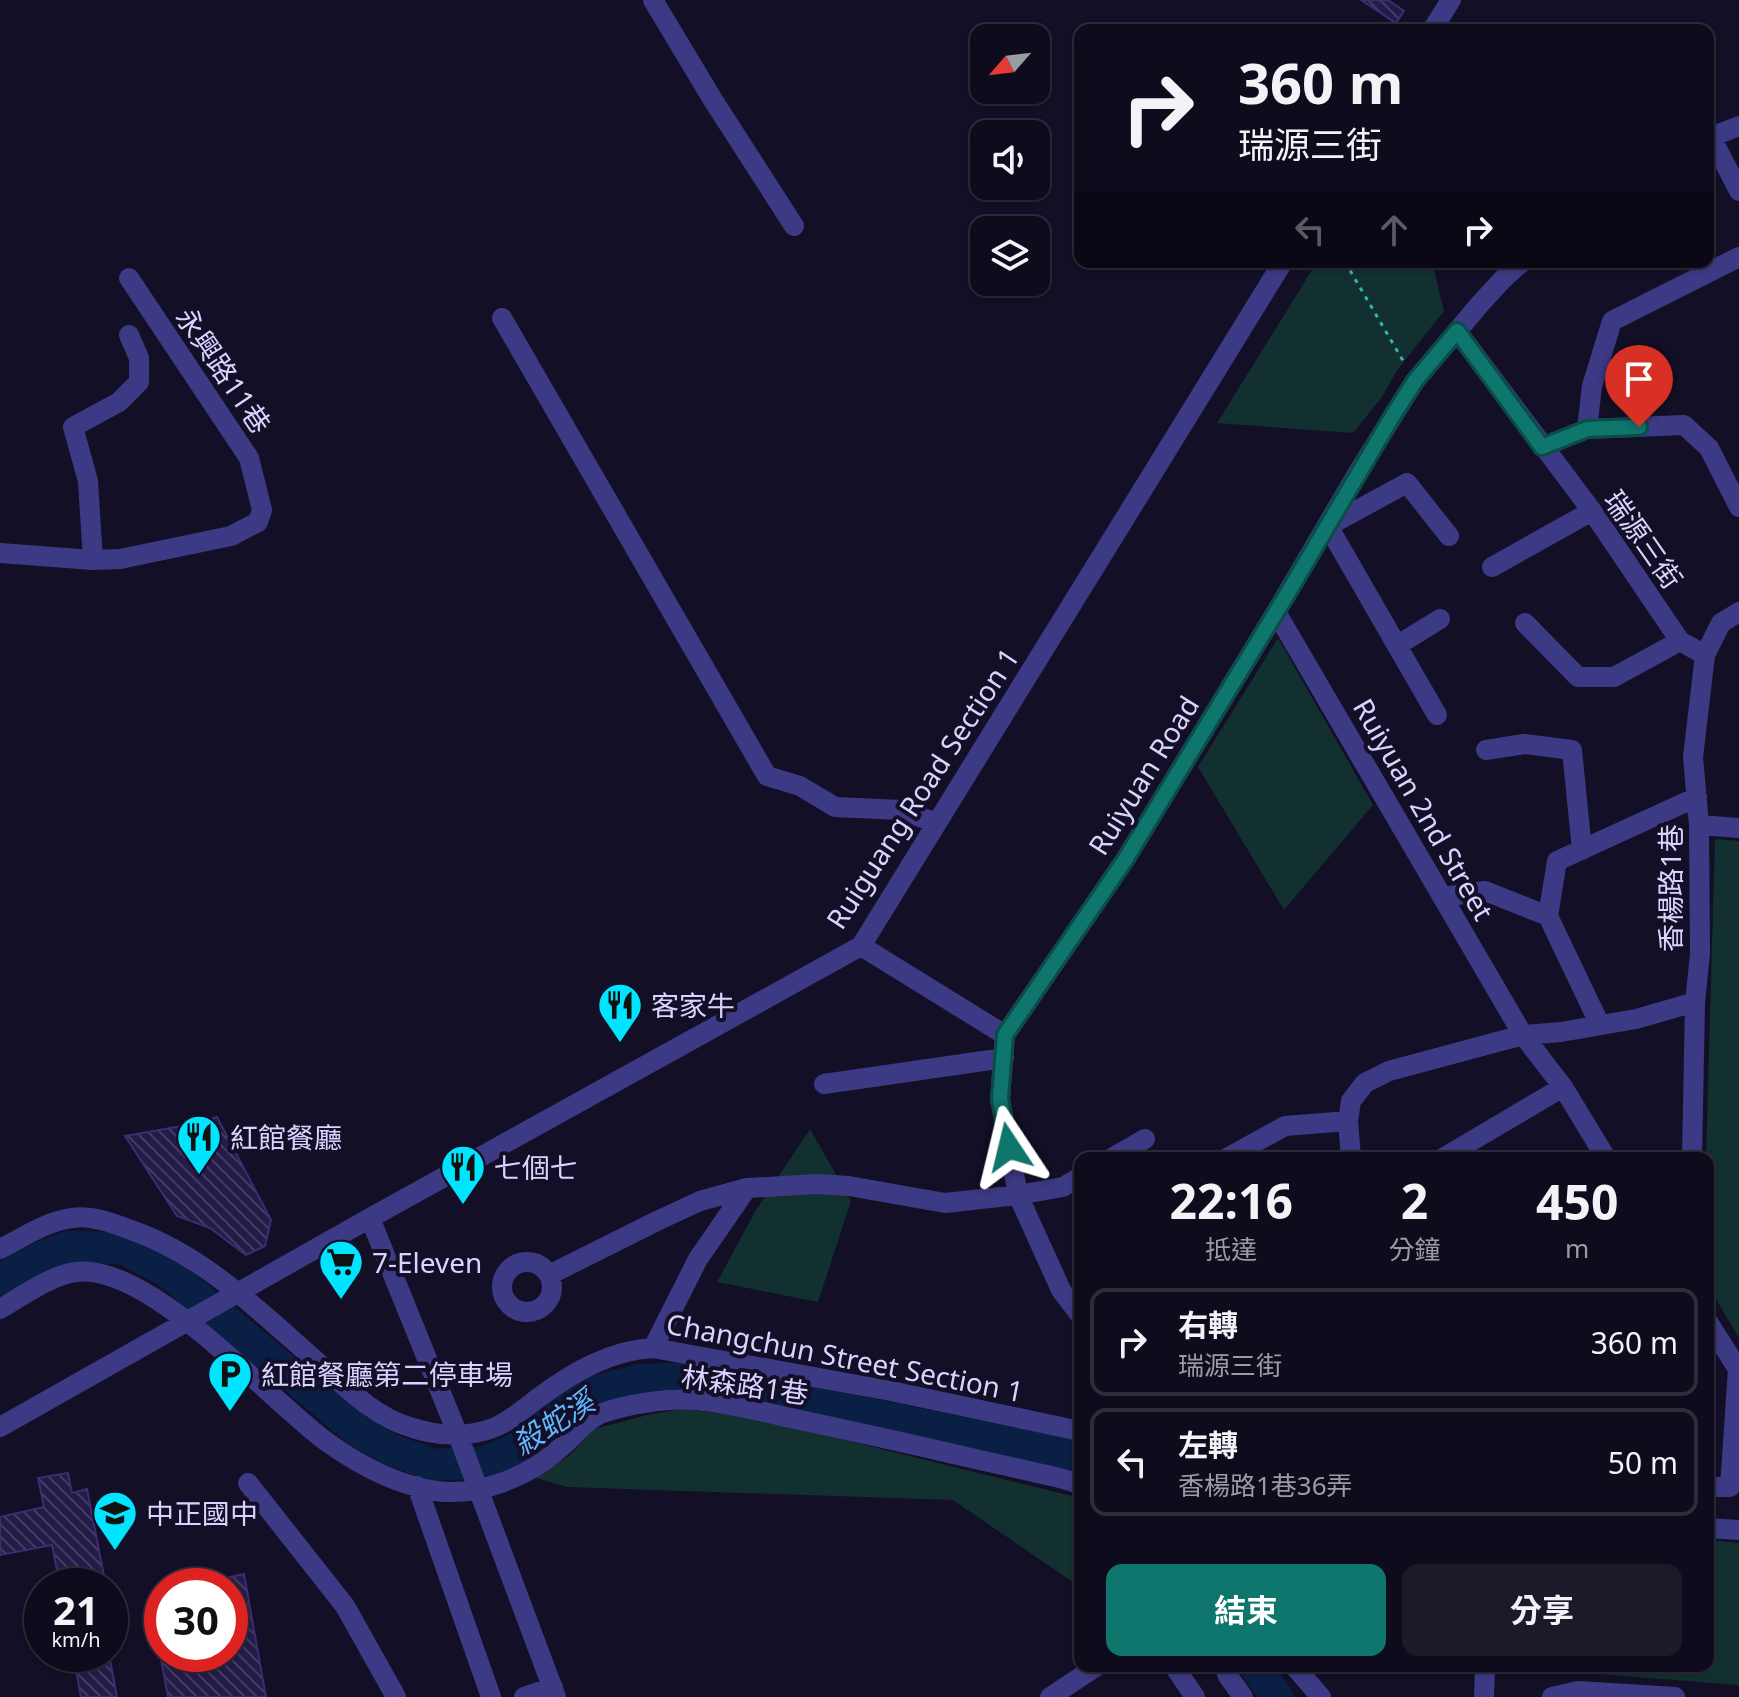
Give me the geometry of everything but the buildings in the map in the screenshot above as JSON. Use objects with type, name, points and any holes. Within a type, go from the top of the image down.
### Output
[{"type":"street","points":[[653,0],[794,226]]},
{"type":"street","points":[[1436,24],[1451,0]]},
{"type":"street","points":[[1714,136],[1739,126]]},
{"type":"street","points":[[1714,145],[1739,191]]},
{"type":"street","points":[[1587,429],[1592,386],[1612,321],[1739,257]]},
{"type":"street","name":"Ruiguang Road Section 1","points":[[0,1427],[861,946],[1279,268]]},
{"type":"street","name":"Ruiyuan Road","points":[[1005,1035],[1125,860],[1415,381],[1515,268]]},
{"type":"street","name":"永興路11巷","points":[[0,553],[120,559],[231,536],[258,522],[262,510],[249,458],[129,278]]},
{"type":"street","points":[[502,318],[767,776],[800,786],[835,807],[900,810],[937,823]]},
{"type":"street","name":"瑞源三街","points":[[1457,331],[1592,511],[1680,641],[1705,655]]},
{"type":"street","points":[[93,560],[88,481],[73,427],[119,402],[139,382],[139,358],[129,335]]},
{"type":"street","points":[[1542,447],[1587,429],[1684,425],[1709,448],[1739,507]]},
{"type":"street","points":[[1437,715],[1328,526],[1407,483],[1449,536]]},
{"type":"street","points":[[1492,567],[1592,511]]},
{"type":"street","name":"Ruiyuan 2nd Street","points":[[1276,612],[1523,1035],[1563,1087],[1602,1152]]},
{"type":"street","name":"香楊路1巷","points":[[1692,1152],[1695,1002],[1700,954],[1699,825],[1693,757],[1705,655],[1721,623],[1739,612]]},
{"type":"street","points":[[1398,645],[1440,619]]},
{"type":"street","points":[[1525,623],[1578,677],[1614,677],[1680,641]]},
{"type":"street","points":[[1486,750],[1524,744],[1572,750],[1582,850]]},
{"type":"street","points":[[1600,1025],[1548,916],[1557,861],[1697,797]]},
{"type":"street","points":[[1699,825],[1739,828]]},
{"type":"street","points":[[1443,897],[1485,891],[1548,916]]},
{"type":"street","points":[[861,946],[1005,1035],[1000,1099],[1018,1195],[1061,1290],[1074,1307]]},
{"type":"street","points":[[1351,1152],[1348,1121],[1351,1101],[1365,1083],[1389,1071],[1523,1035],[1636,1019],[1695,1002]]},
{"type":"street","points":[[824,1084],[1004,1058]]},
{"type":"street","points":[[1456,1152],[1563,1087]]},
{"type":"street","points":[[1238,1152],[1285,1126],[1348,1121]]},
{"type":"street","points":[[1122,1152],[1145,1139]]},
{"type":"street","points":[[549,1275],[700,1201],[747,1188],[817,1184],[849,1186],[945,1203],[1018,1195],[1063,1187],[1074,1181]]},
{"type":"street","points":[[653,1348],[698,1259],[747,1188]]},
{"type":"street","name":"Changchun Street Section 1","points":[[0,1249],[56,1222],[74,1217],[96,1219],[142,1233],[195,1260],[238,1293],[359,1398],[384,1416],[409,1427],[458,1435],[494,1428],[583,1369],[616,1354],[653,1348],[891,1391],[1074,1430]]},
{"type":"street","points":[[370,1218],[458,1435],[554,1692],[524,1697]]},
{"type":"street","name":"林森路1巷","points":[[0,1309],[56,1278],[77,1271],[125,1282],[187,1322],[323,1439],[370,1469],[436,1491],[477,1490],[510,1478],[547,1460],[587,1422],[600,1414],[665,1400],[727,1404],[1005,1465],[1074,1483]]},
{"type":"street","points":[[1714,1331],[1738,1369],[1734,1487]]},
{"type":"street","points":[[248,1483],[345,1606],[396,1697]]},
{"type":"street","points":[[417,1486],[491,1697]]},
{"type":"street","points":[[1714,1528],[1739,1530]]},
{"type":"street","points":[[1055,1695],[1088,1672]]},
{"type":"street","points":[[1178,1672],[1195,1697]]},
{"type":"street","points":[[1226,1672],[1243,1697]]},
{"type":"street","points":[[1299,1672],[1321,1697]]},
{"type":"street","points":[[1484,1697],[1485,1672]]},
{"type":"street","points":[[1552,1697],[1578,1691],[1675,1697]]},
{"type":"path","points":[[1349,268],[1415,381]]},
{"type":"green space","points":[[1313,268],[1433,268],[1444,311],[1353,433],[1217,423]]},
{"type":"green space","points":[[1278,638],[1373,805],[1284,910],[1198,767]]},
{"type":"green space","points":[[1715,839],[1739,841],[1739,1338],[1714,1296],[1714,1152],[1706,1152]]},
{"type":"green space","points":[[810,1129],[851,1201],[818,1302],[717,1282],[756,1210]]},
{"type":"green space","points":[[684,1409],[756,1418],[1074,1497],[1074,1583],[953,1500],[567,1487],[536,1478],[570,1455],[594,1429]]},
{"type":"green space","points":[[1714,1541],[1739,1543],[1739,1685],[1586,1673],[1714,1672]]},
{"type":"waterway","name":"殺蛇溪","points":[[0,1279],[67,1247],[123,1248],[168,1272],[358,1431],[390,1449],[433,1465],[486,1462],[520,1447],[582,1395],[640,1380],[693,1378],[1074,1456]]},
{"type":"waterway","name":"殺蛇溪","points":[[1259,1672],[1277,1697]]},
{"type":"place","name":"客家牛","points":[[620,1044]]},
{"type":"place","name":"紅館餐廳","points":[[199,1176]]},
{"type":"place","name":"七個七","points":[[463,1206]]},
{"type":"place","name":"7-Eleven","points":[[341,1301]]},
{"type":"place","name":"紅館餐廳第二停車場","points":[[230,1413]]},
{"type":"place","name":"中正國中","points":[[115,1552]]},
{"type":"route","points":[[1009,1147],[1000,1099],[1005,1035],[1125,860],[1415,381],[1457,331],[1542,447],[1587,429],[1639,427]]}]
